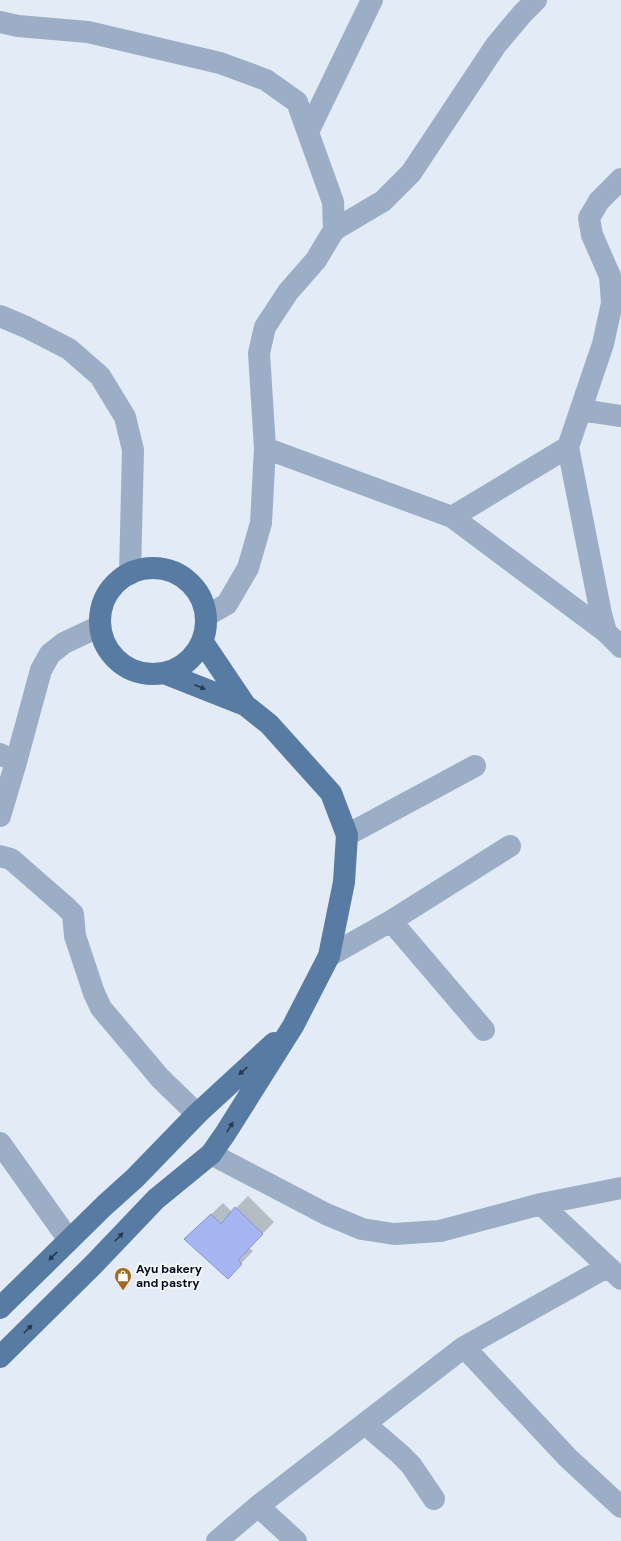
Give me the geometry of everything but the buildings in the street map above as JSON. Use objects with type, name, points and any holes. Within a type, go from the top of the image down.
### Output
[{"type":"main road","points":[[154,568],[167,570],[179,575],[189,582],[197,592],[203,604],[206,616],[202,641],[196,652],[187,662],[164,673],[152,674],[139,672],[127,667],[108,649],[100,626],[100,613],[110,590],[119,580],[142,569],[154,568]]},
{"type":"main road","points":[[202,641],[245,705]]},
{"type":"main road","points":[[0,1356],[94,1264],[156,1198],[211,1154],[293,1026],[329,956],[344,882],[347,835],[331,793],[269,724],[245,705],[164,673]]},
{"type":"main road","points":[[0,1308],[135,1178],[197,1114],[241,1072],[293,1026]]},
{"type":"main road","points":[[135,1178],[156,1198]]},
{"type":"street","points":[[308,132],[372,0]]},
{"type":"street","points":[[206,616],[227,604],[248,568],[261,523],[265,448],[259,353],[265,327],[288,292],[316,260],[334,230],[383,201],[412,173],[496,45],[536,0]]},
{"type":"street","points":[[0,22],[18,26],[88,32],[220,62],[266,80],[297,102],[333,202],[334,230]]},
{"type":"street","points":[[614,639],[601,614],[568,448],[603,344],[612,303],[610,276],[592,235],[589,218],[599,201],[621,178]]},
{"type":"street","points":[[0,316],[26,326],[69,349],[100,376],[125,417],[133,450],[130,574]]},
{"type":"street","points":[[581,410],[621,416]]},
{"type":"street","points":[[265,448],[452,517],[614,639]]},
{"type":"street","points":[[452,517],[568,448]]},
{"type":"street","points":[[0,816],[8,758],[41,670],[50,654],[64,642],[100,626]]},
{"type":"street","points":[[347,835],[476,766]]},
{"type":"street","points":[[329,956],[391,921],[510,846]]},
{"type":"street","points":[[0,856],[11,859],[72,914],[75,936],[101,1008],[160,1078],[197,1114]]},
{"type":"street","points":[[391,921],[484,1030]]},
{"type":"street","points":[[0,1143],[69,1240]]},
{"type":"street","points":[[211,1154],[326,1214],[362,1229],[394,1234],[440,1231],[541,1204],[621,1188]]},
{"type":"street","points":[[217,1541],[258,1506],[464,1347],[614,1273],[541,1204]]},
{"type":"street","points":[[464,1347],[568,1458],[621,1507]]},
{"type":"street","points":[[365,1424],[411,1466],[434,1499]]},
{"type":"street","points":[[258,1506],[296,1541]]},
{"type":"place","name":"Ayu bakery and pastry","points":[[123,1291]]}]
